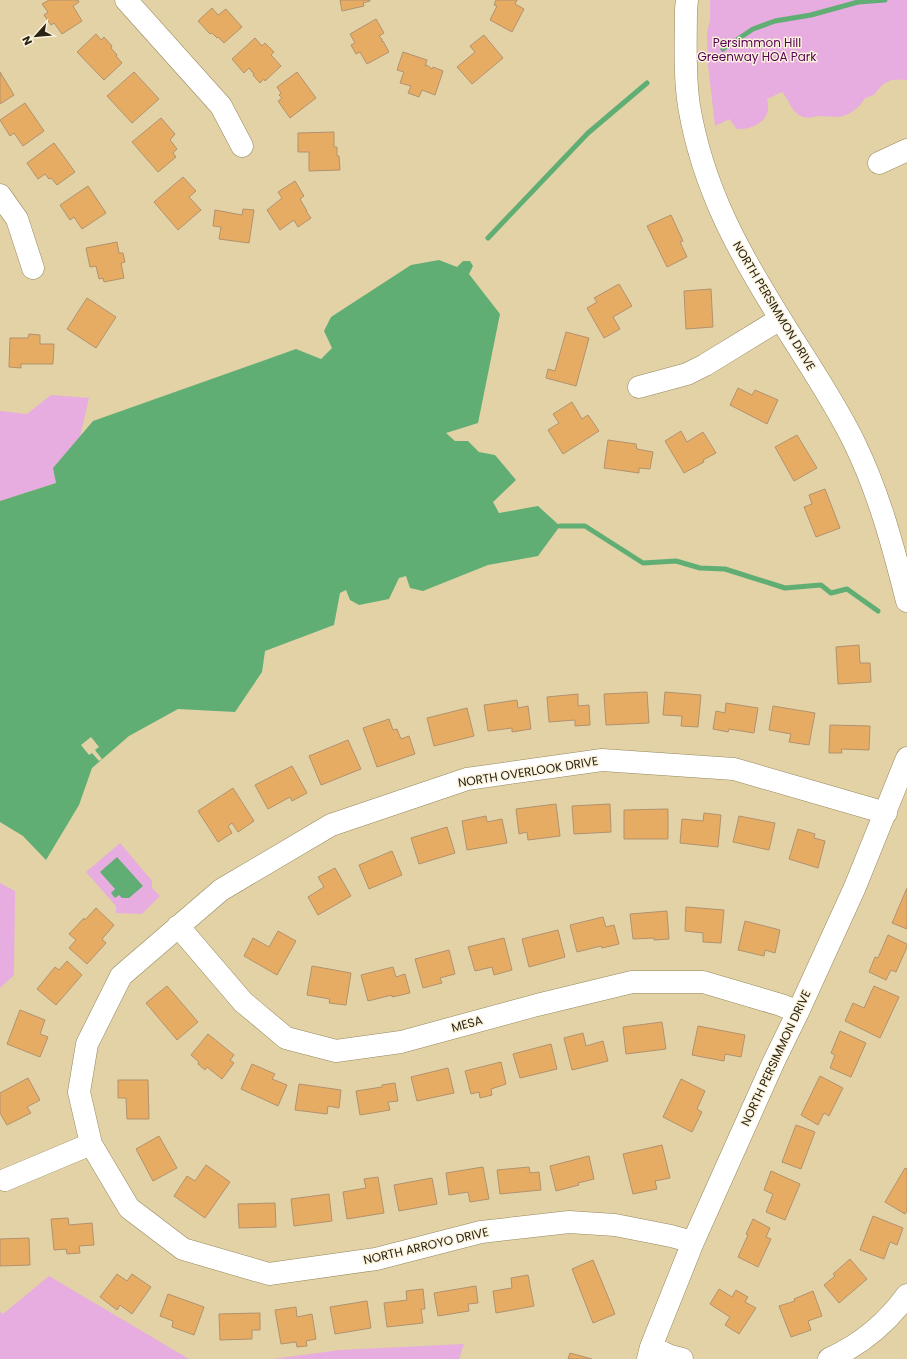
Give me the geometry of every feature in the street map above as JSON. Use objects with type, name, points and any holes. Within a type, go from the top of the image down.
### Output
[{"type":"street","points":[[126,0],[221,106],[242,146]]},
{"type":"street","name":"NORTH PERSIMMON DRIVE","points":[[687,0],[685,64],[697,143],[705,173],[727,226],[753,275],[841,418],[854,442],[875,489],[884,514],[907,601]]},
{"type":"street","points":[[879,163],[907,150]]},
{"type":"street","points":[[0,195],[17,219],[33,268]]},
{"type":"street","points":[[639,387],[687,374],[780,319]]},
{"type":"street","name":"NORTH PERSIMMON DRIVE","points":[[649,1353],[693,1242],[854,887],[886,813],[907,758]]},
{"type":"street","name":"NORTH OVERLOOK DRIVE","points":[[178,926],[221,890],[331,825],[467,779],[602,760],[734,769],[886,813]]},
{"type":"street","name":"MESA","points":[[178,926],[243,1002],[286,1038],[336,1051],[401,1042],[537,1004],[632,982],[703,982],[781,1005],[798,1012]]},
{"type":"street","name":"NORTH ARROYO DRIVE","points":[[178,926],[121,976],[87,1044],[79,1092],[91,1144],[129,1208],[183,1249],[269,1274],[376,1259],[481,1232],[569,1222],[615,1225],[693,1242]]},
{"type":"street","points":[[5,1180],[91,1144]]},
{"type":"street","points":[[829,1359],[839,1355],[872,1333],[890,1317],[907,1295]]},
{"type":"street","points":[[649,1353],[682,1359]]},
{"type":"green space","name":"Persimmon Hill Greenway HOA Park","points":[[710,0],[907,0],[907,80],[892,80],[884,84],[874,95],[865,98],[854,110],[846,115],[838,117],[803,117],[795,112],[782,92],[767,99],[767,114],[757,125],[737,129],[730,119],[715,126],[708,65],[707,33],[710,20]]},
{"type":"green space","points":[[51,395],[89,398],[80,437],[53,468],[56,483],[0,501],[0,411],[27,414]]},
{"type":"green space","points":[[120,843],[152,881],[152,888],[160,896],[142,914],[116,913],[116,906],[86,872]]},
{"type":"green space","points":[[0,883],[15,891],[14,975],[0,988]]},
{"type":"green space","points":[[49,1276],[189,1359],[0,1359],[0,1312],[3,1314]]},
{"type":"green space","points":[[464,1344],[459,1359],[273,1359],[340,1350]]},
{"type":"shaded area","points":[[439,260],[457,267],[463,261],[470,261],[473,266],[469,274],[500,314],[478,423],[446,433],[455,441],[468,441],[479,452],[495,455],[516,480],[493,502],[499,513],[538,506],[560,526],[538,556],[488,565],[423,591],[410,588],[406,576],[399,578],[389,599],[359,605],[350,600],[346,590],[340,593],[334,625],[265,651],[262,672],[235,712],[178,709],[129,736],[92,768],[79,805],[46,860],[23,836],[0,822],[0,501],[56,483],[53,468],[93,421],[296,349],[321,359],[332,348],[324,331],[331,317],[411,265]]},
{"type":"shaded area","points":[[117,857],[143,886],[129,898],[122,898],[119,895],[115,898],[111,893],[115,889],[100,872]]},
{"type":"pier","points":[[91,737],[99,747],[95,750],[102,759],[99,761],[92,753],[89,755],[81,745]]},
{"type":"building","points":[[49,0],[78,0],[79,2],[73,6],[82,21],[62,34],[54,23],[51,25],[44,15],[48,12],[42,4]]},
{"type":"building","points":[[340,0],[370,1],[363,3],[364,6],[342,11]]},
{"type":"building","points":[[496,0],[517,0],[515,4],[524,9],[512,32],[490,20],[497,6],[494,5]]},
{"type":"building","points":[[212,8],[218,15],[226,9],[242,27],[224,43],[212,33],[210,34],[198,21]]},
{"type":"building","points":[[376,19],[384,33],[379,36],[389,52],[367,64],[360,52],[356,54],[351,45],[355,43],[350,34]]},
{"type":"building","points":[[96,34],[101,40],[104,37],[112,46],[111,48],[122,63],[104,80],[77,52]]},
{"type":"building","points":[[484,35],[503,58],[472,84],[457,67],[475,52],[470,46]]},
{"type":"building","points":[[255,38],[262,46],[265,43],[274,52],[271,55],[281,66],[265,81],[264,79],[260,83],[249,68],[244,73],[232,59]]},
{"type":"building","points":[[403,52],[427,60],[425,66],[427,65],[432,69],[433,67],[443,71],[435,95],[422,90],[419,97],[408,93],[411,86],[400,83],[404,72],[397,70]]},
{"type":"building","points":[[0,72],[14,95],[0,104]]},
{"type":"building","points":[[134,72],[159,99],[132,123],[107,96]]},
{"type":"building","points":[[297,72],[316,98],[290,118],[278,101],[282,98],[279,95],[281,93],[277,87]]},
{"type":"building","points":[[25,103],[44,131],[23,146],[14,133],[10,136],[0,120]]},
{"type":"building","points":[[161,118],[175,134],[170,140],[177,149],[173,153],[176,157],[158,172],[132,142]]},
{"type":"building","points":[[334,132],[334,147],[337,147],[340,170],[309,171],[309,152],[298,152],[298,133]]},
{"type":"building","points":[[54,143],[75,172],[57,185],[45,174],[38,179],[27,163]]},
{"type":"building","points":[[183,177],[196,191],[189,197],[201,210],[178,230],[154,202]]},
{"type":"building","points":[[295,181],[304,196],[300,199],[311,218],[298,227],[294,220],[280,230],[267,210],[282,198],[278,192]]},
{"type":"building","points":[[88,186],[106,213],[82,229],[74,217],[70,220],[60,205]]},
{"type":"building","points":[[243,209],[254,210],[249,243],[219,239],[221,227],[213,226],[215,210],[242,215]]},
{"type":"building","points":[[671,215],[683,241],[680,242],[687,257],[667,267],[647,226]]},
{"type":"building","points":[[117,242],[119,253],[123,253],[125,262],[121,263],[124,278],[104,282],[103,278],[99,279],[96,266],[90,267],[86,248]]},
{"type":"building","points":[[619,284],[632,306],[613,317],[620,329],[604,338],[587,308],[597,302],[594,298]]},
{"type":"building","points":[[711,289],[713,327],[686,329],[684,291]]},
{"type":"building","points":[[87,298],[116,317],[96,348],[67,329]]},
{"type":"building","points":[[566,332],[589,338],[576,386],[546,378],[548,369],[555,371]]},
{"type":"building","points":[[29,334],[40,335],[40,344],[54,344],[53,364],[21,364],[21,368],[9,367],[10,338],[28,338]]},
{"type":"building","points":[[738,388],[752,395],[755,390],[778,400],[767,424],[730,405]]},
{"type":"building","points":[[572,402],[582,419],[588,415],[599,431],[563,454],[548,430],[559,423],[553,414]]},
{"type":"building","points":[[681,431],[687,442],[703,432],[716,453],[703,460],[704,462],[684,473],[665,441]]},
{"type":"building","points":[[797,435],[817,468],[794,481],[775,447]]},
{"type":"building","points":[[608,440],[636,444],[637,449],[653,452],[650,469],[639,468],[639,473],[604,468]]},
{"type":"building","points":[[825,489],[840,528],[816,537],[804,507],[812,504],[809,495]]},
{"type":"building","points":[[859,645],[860,663],[870,663],[871,682],[838,684],[836,647]]},
{"type":"building","points":[[647,692],[649,723],[606,725],[604,694]]},
{"type":"building","points":[[665,692],[701,695],[698,727],[681,726],[682,716],[663,715]]},
{"type":"building","points":[[578,694],[578,706],[589,705],[590,725],[575,726],[575,720],[549,722],[547,697]]},
{"type":"building","points":[[517,700],[518,708],[528,706],[531,729],[512,732],[512,728],[488,731],[484,705]]},
{"type":"building","points":[[726,703],[758,708],[754,733],[729,729],[728,732],[713,729],[716,711],[725,713]]},
{"type":"building","points":[[773,706],[815,713],[809,745],[789,742],[791,734],[769,730]]},
{"type":"building","points":[[467,708],[474,736],[434,746],[427,718]]},
{"type":"building","points":[[389,719],[393,730],[397,729],[401,739],[409,736],[415,754],[377,767],[363,728]]},
{"type":"building","points":[[830,725],[870,726],[869,750],[841,749],[842,753],[829,753]]},
{"type":"building","points":[[348,740],[361,769],[321,785],[309,756]]},
{"type":"building","points":[[292,766],[307,793],[292,801],[290,797],[268,809],[255,785]]},
{"type":"building","points":[[233,788],[254,821],[238,832],[232,823],[228,826],[232,833],[218,842],[198,811]]},
{"type":"building","points":[[556,804],[560,836],[528,840],[527,832],[519,834],[516,809]]},
{"type":"building","points":[[610,804],[611,832],[574,834],[572,806]]},
{"type":"building","points":[[668,809],[668,839],[624,839],[624,810]]},
{"type":"building","points":[[704,813],[721,815],[718,847],[680,843],[682,819],[703,821]]},
{"type":"building","points":[[486,816],[487,822],[502,819],[507,843],[467,850],[462,821]]},
{"type":"building","points":[[739,816],[775,823],[769,850],[733,842]]},
{"type":"building","points":[[447,827],[455,853],[419,864],[411,838]]},
{"type":"building","points":[[798,829],[815,834],[814,838],[825,841],[818,868],[789,859]]},
{"type":"building","points":[[392,851],[402,875],[369,889],[359,865]]},
{"type":"building","points":[[335,868],[351,896],[318,915],[308,897],[324,887],[318,877]]},
{"type":"building","points":[[907,888],[907,929],[892,923]]},
{"type":"building","points":[[686,907],[724,910],[721,943],[703,942],[703,933],[685,931]]},
{"type":"building","points":[[96,908],[114,925],[102,939],[106,943],[87,964],[69,948],[76,940],[69,934]]},
{"type":"building","points":[[667,911],[669,939],[633,939],[630,914]]},
{"type":"building","points":[[603,917],[606,927],[614,925],[619,944],[602,948],[601,946],[577,952],[570,925]]},
{"type":"building","points":[[745,921],[780,930],[775,953],[765,950],[764,956],[738,950]]},
{"type":"building","points":[[558,930],[565,957],[529,967],[522,939]]},
{"type":"building","points":[[278,931],[296,941],[277,975],[244,956],[253,938],[269,947]]},
{"type":"building","points":[[888,935],[907,944],[907,947],[896,972],[891,970],[886,980],[869,972],[875,957],[878,958]]},
{"type":"building","points":[[504,938],[512,970],[494,975],[492,967],[475,971],[468,947]]},
{"type":"building","points":[[449,950],[455,974],[440,978],[442,983],[423,988],[415,959]]},
{"type":"building","points":[[67,961],[82,975],[56,1005],[37,989],[55,967],[59,970]]},
{"type":"building","points":[[312,966],[351,973],[346,1005],[329,1003],[330,999],[307,995]]},
{"type":"building","points":[[393,967],[396,977],[405,974],[410,993],[392,997],[392,995],[368,1001],[361,975]]},
{"type":"building","points":[[167,986],[198,1022],[177,1040],[146,1003]]},
{"type":"building","points":[[874,986],[899,997],[880,1038],[845,1021],[853,1003],[864,1008]]},
{"type":"building","points":[[20,1010],[45,1020],[40,1034],[48,1037],[40,1057],[7,1044]]},
{"type":"building","points":[[662,1022],[666,1049],[626,1054],[623,1027]]},
{"type":"building","points":[[698,1026],[745,1035],[741,1057],[725,1054],[724,1061],[692,1055]]},
{"type":"building","points":[[840,1031],[866,1043],[851,1077],[830,1068],[835,1055],[831,1053]]},
{"type":"building","points":[[583,1033],[586,1046],[603,1041],[608,1061],[572,1070],[564,1038]]},
{"type":"building","points":[[208,1034],[234,1055],[230,1060],[234,1063],[222,1079],[207,1067],[205,1070],[191,1055]]},
{"type":"building","points":[[551,1044],[557,1069],[520,1078],[513,1054]]},
{"type":"building","points":[[501,1062],[506,1084],[491,1089],[492,1095],[480,1098],[479,1092],[471,1094],[465,1071]]},
{"type":"building","points":[[252,1064],[275,1074],[272,1079],[287,1085],[278,1106],[241,1089]]},
{"type":"building","points":[[448,1068],[454,1093],[417,1101],[411,1077]]},
{"type":"building","points":[[820,1076],[843,1088],[829,1116],[824,1113],[818,1125],[801,1115]]},
{"type":"building","points":[[28,1078],[40,1100],[27,1107],[31,1113],[7,1125],[0,1113],[0,1093]]},
{"type":"building","points":[[681,1079],[705,1091],[697,1109],[702,1112],[692,1132],[663,1117]]},
{"type":"building","points":[[118,1080],[148,1080],[149,1119],[127,1119],[126,1098],[118,1098]]},
{"type":"building","points":[[395,1083],[398,1101],[388,1102],[390,1110],[360,1115],[356,1091],[382,1087],[382,1085]]},
{"type":"building","points":[[299,1084],[341,1090],[339,1108],[328,1106],[327,1114],[295,1110]]},
{"type":"building","points":[[796,1125],[815,1132],[801,1169],[782,1162]]},
{"type":"building","points":[[159,1136],[177,1168],[153,1181],[136,1149]]},
{"type":"building","points":[[662,1145],[670,1178],[655,1181],[657,1189],[633,1194],[623,1154]]},
{"type":"building","points":[[589,1156],[594,1179],[578,1183],[579,1185],[556,1191],[550,1166]]},
{"type":"building","points":[[206,1165],[230,1182],[205,1218],[174,1196],[187,1176],[195,1181]]},
{"type":"building","points":[[483,1167],[489,1199],[470,1202],[468,1192],[449,1195],[446,1173]]},
{"type":"building","points":[[529,1167],[530,1173],[539,1172],[541,1190],[500,1194],[497,1170]]},
{"type":"building","points":[[905,1168],[907,1169],[907,1211],[905,1214],[885,1202]]},
{"type":"building","points":[[771,1171],[800,1184],[785,1220],[766,1212],[773,1194],[764,1190]]},
{"type":"building","points":[[378,1177],[384,1213],[347,1219],[343,1192],[366,1188],[364,1179]]},
{"type":"building","points":[[432,1178],[437,1204],[399,1211],[394,1185]]},
{"type":"building","points":[[329,1194],[332,1221],[294,1226],[291,1199]]},
{"type":"building","points":[[275,1203],[276,1227],[239,1228],[238,1204]]},
{"type":"building","points":[[873,1216],[903,1228],[897,1245],[890,1242],[884,1259],[860,1250]]},
{"type":"building","points":[[68,1218],[69,1225],[92,1223],[94,1245],[79,1246],[80,1253],[67,1254],[66,1249],[54,1250],[51,1219]]},
{"type":"building","points":[[753,1219],[770,1228],[766,1237],[771,1239],[758,1267],[738,1257],[748,1235],[746,1234]]},
{"type":"building","points":[[29,1238],[30,1265],[0,1266],[0,1239]]},
{"type":"building","points":[[850,1259],[867,1279],[839,1303],[824,1285],[835,1276],[833,1274]]},
{"type":"building","points":[[593,1260],[615,1314],[593,1323],[572,1269]]},
{"type":"building","points":[[117,1274],[127,1281],[132,1274],[151,1287],[132,1314],[120,1305],[117,1310],[100,1297]]},
{"type":"building","points":[[528,1275],[534,1306],[496,1313],[493,1291],[512,1288],[511,1278]]},
{"type":"building","points":[[476,1286],[478,1303],[468,1304],[469,1311],[438,1316],[434,1293]]},
{"type":"building","points":[[423,1289],[425,1309],[421,1309],[423,1323],[387,1327],[384,1303],[407,1300],[406,1291]]},
{"type":"building","points":[[719,1289],[732,1297],[736,1290],[748,1297],[745,1302],[756,1308],[739,1334],[725,1325],[730,1317],[710,1304]]},
{"type":"building","points":[[813,1291],[822,1316],[808,1321],[811,1330],[791,1337],[779,1306],[795,1301],[794,1299]]},
{"type":"building","points":[[168,1294],[204,1307],[194,1335],[172,1327],[173,1321],[160,1316]]},
{"type":"building","points":[[367,1301],[371,1328],[335,1334],[330,1307]]},
{"type":"building","points":[[296,1307],[297,1317],[312,1314],[316,1339],[306,1341],[307,1346],[297,1347],[296,1342],[281,1344],[275,1310]]},
{"type":"building","points":[[260,1313],[260,1330],[252,1330],[252,1339],[220,1340],[219,1314]]},
{"type":"building","points":[[570,1353],[592,1359],[568,1359]]},
{"type":"waterway","points":[[723,49],[753,29],[775,21],[811,15],[858,2],[885,0]]},
{"type":"waterway","points":[[488,238],[588,133],[647,83]]},
{"type":"waterway","points":[[560,526],[585,526],[643,563],[676,561],[700,568],[725,569],[785,588],[821,585],[831,593],[847,589],[878,611]]}]
